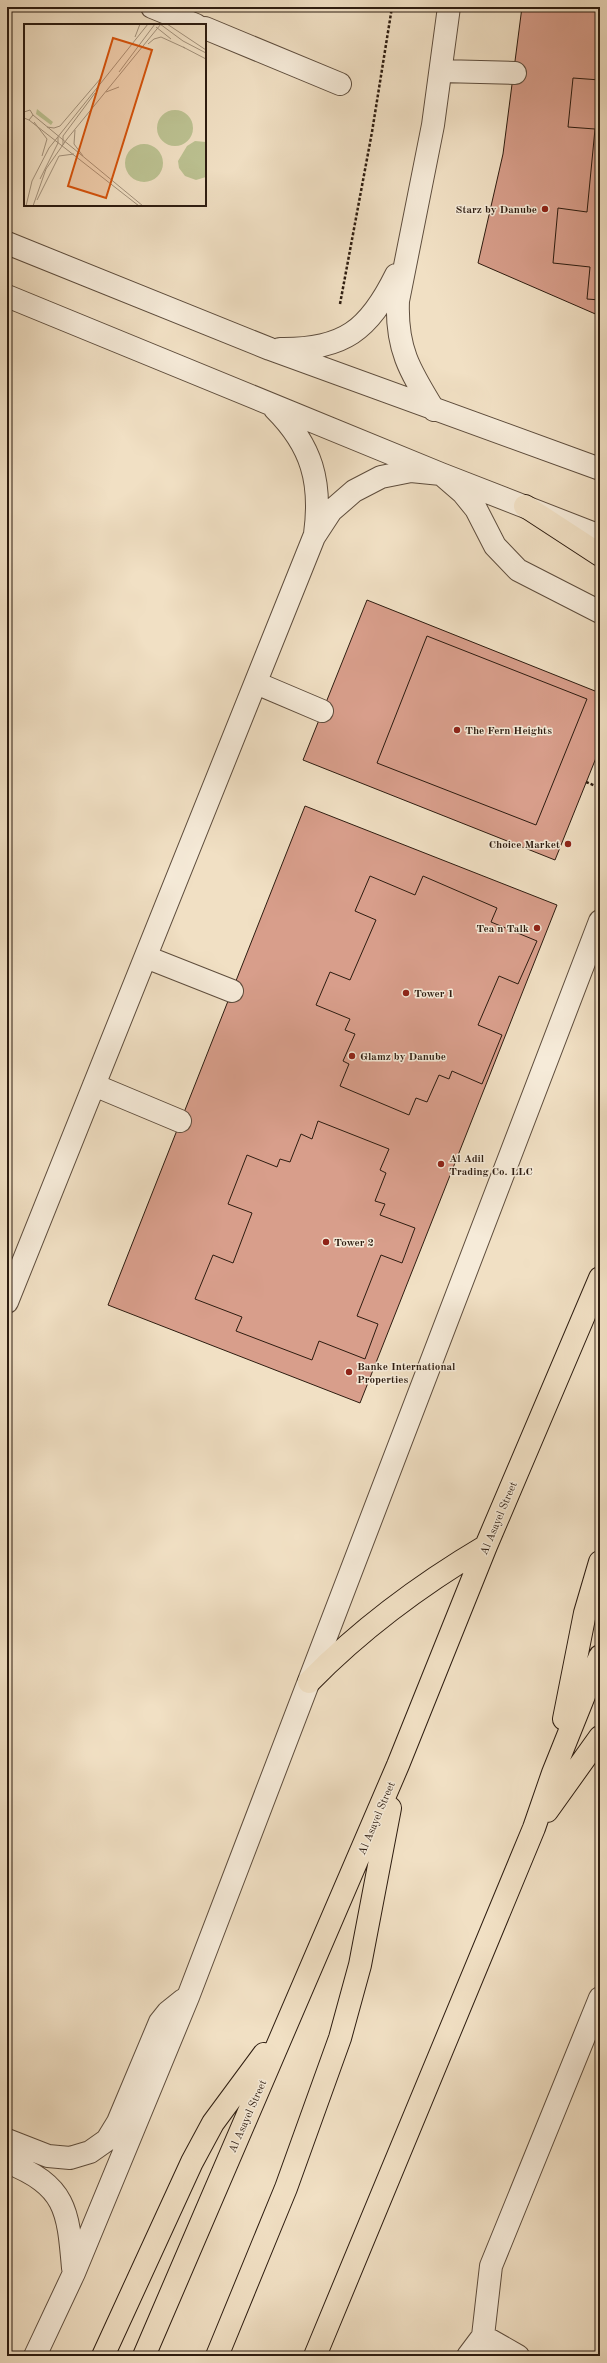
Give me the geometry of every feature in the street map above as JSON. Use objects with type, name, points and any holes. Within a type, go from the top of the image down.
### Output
[{"type":"main road","points":[[525,506],[600,555]]},
{"type":"main road","name":"Al Asayel Street","points":[[144,2356],[398,1765],[486,1546],[600,1278]]},
{"type":"main road","points":[[308,1682],[340,1650],[410,1594],[486,1546]]},
{"type":"main road","points":[[553,1773],[585,1613],[600,1562]]},
{"type":"main road","points":[[315,2356],[534,1828],[553,1773],[600,1656]]},
{"type":"main road","points":[[534,1828],[600,1737]]},
{"type":"main road","points":[[217,2356],[286,2188],[340,2038],[360,1965],[398,1765]]},
{"type":"main road","points":[[103,2356],[172,2204],[210,2129],[288,2022]]},
{"type":"street","points":[[152,7],[194,24]]},
{"type":"street","points":[[434,410],[414,377],[404,353],[397,327],[398,302],[406,256],[420,195],[441,71],[449,7]]},
{"type":"street","points":[[206,28],[340,84]]},
{"type":"street","points":[[441,71],[515,73]]},
{"type":"street","points":[[7,243],[270,349],[434,410],[600,469]]},
{"type":"street","points":[[270,349],[300,350],[324,346],[352,334],[370,319],[384,299],[406,256]]},
{"type":"street","points":[[7,296],[441,474],[600,536]]},
{"type":"street","points":[[271,404],[291,425],[307,451],[316,479],[318,507],[314,537]]},
{"type":"street","points":[[7,1302],[314,537],[331,511],[354,491],[381,477],[411,471],[441,474],[463,493],[476,509],[495,546],[518,570],[600,612]]},
{"type":"street","points":[[256,683],[322,711]]},
{"type":"street","points":[[35,2356],[74,2273],[188,1997],[600,921]]},
{"type":"street","points":[[146,957],[232,991]]},
{"type":"street","points":[[94,1085],[180,1121]]},
{"type":"street","points":[[7,2140],[48,2156],[70,2158],[90,2152],[107,2140],[118,2122],[160,2022],[168,2012],[188,1997]]},
{"type":"street","points":[[468,2356],[483,2336],[491,2266],[600,1998]]},
{"type":"street","points":[[7,2162],[32,2172],[48,2184],[61,2200],[68,2219],[74,2273]]},
{"type":"street","points":[[483,2336],[518,2356]]},
{"type":"path","points":[[370,319],[340,309],[339,301],[372,132],[392,7]]},
{"type":"path","points":[[586,782],[600,788]]},
{"type":"building","name":"Starz by Danube","points":[[522,7],[600,7],[600,316],[478,263],[503,154]]},
{"type":"building","points":[[573,78],[600,80],[600,300],[587,299],[590,267],[553,263],[558,208],[587,212],[595,129],[568,127]]},
{"type":"building","name":"The Fern Heights","points":[[367,600],[600,693],[600,748],[555,860],[303,760]]},
{"type":"building","points":[[427,636],[587,699],[536,825],[377,763]]},
{"type":"building","name":"Glamz by Danube","points":[[305,806],[557,905],[360,1403],[108,1305]]},
{"type":"building","name":"Tower 1","points":[[370,876],[415,895],[423,876],[497,908],[491,922],[537,941],[518,984],[499,976],[478,1025],[502,1035],[482,1084],[452,1071],[449,1079],[439,1075],[427,1102],[416,1098],[409,1115],[340,1086],[349,1064],[343,1061],[355,1034],[345,1030],[350,1019],[316,1005],[330,972],[350,980],[376,920],[355,911]]},
{"type":"building","name":"Tower 2","points":[[318,1121],[389,1149],[380,1170],[386,1173],[375,1201],[385,1204],[380,1215],[415,1228],[402,1263],[381,1255],[357,1316],[378,1324],[365,1359],[319,1341],[312,1360],[236,1331],[242,1317],[195,1299],[213,1255],[233,1263],[252,1213],[228,1204],[247,1155],[277,1167],[280,1159],[290,1162],[301,1134],[312,1139]]},
{"type":"place","name":"Starz by Danube","points":[[545,209]]},
{"type":"place","name":"The Fern Heights","points":[[457,730]]},
{"type":"place","name":"Choice Market","points":[[568,844]]},
{"type":"place","name":"Tea n Talk","points":[[537,928]]},
{"type":"place","name":"Tower 1","points":[[406,993]]},
{"type":"place","name":"Glamz by Danube","points":[[352,1056]]},
{"type":"place","name":"Al Adil Trading Co. LLC","points":[[441,1164]]},
{"type":"place","name":"Tower 2","points":[[326,1242]]},
{"type":"place","name":"Banke International Properties","points":[[349,1372]]}]
